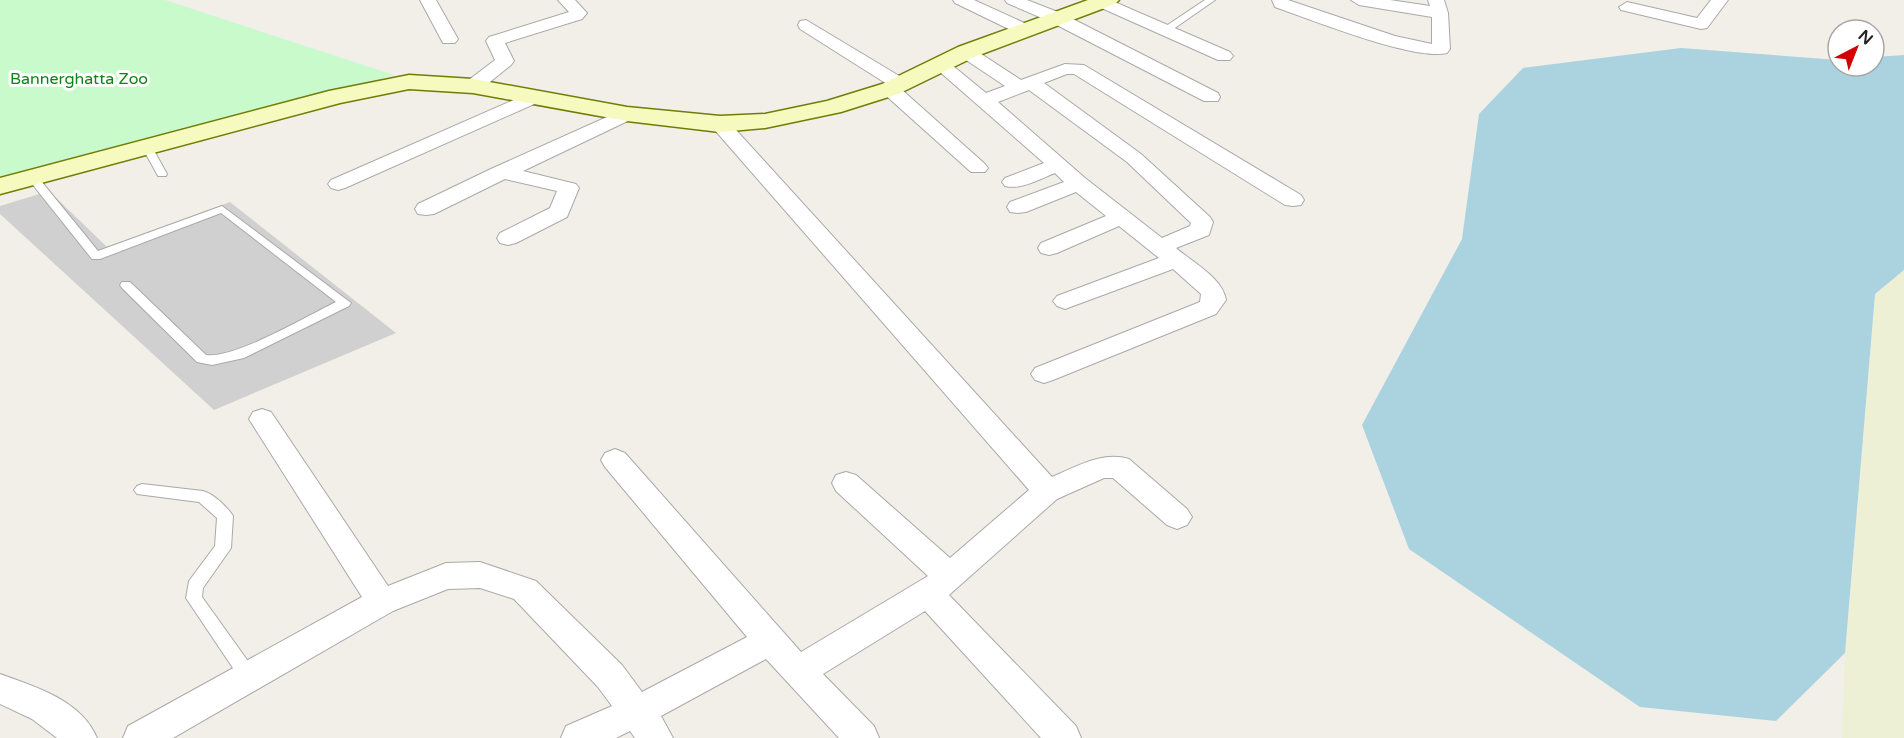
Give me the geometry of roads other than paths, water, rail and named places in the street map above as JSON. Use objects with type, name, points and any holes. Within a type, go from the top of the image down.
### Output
[{"type":"street","points":[[428,0],[448,39]]},
{"type":"street","points":[[473,86],[505,61],[495,41],[579,13],[566,0]]},
{"type":"street","points":[[961,0],[1025,30]]},
{"type":"street","points":[[1013,0],[1062,10],[1211,97]]},
{"type":"street","points":[[1280,0],[1281,4],[1390,40],[1434,50],[1441,49],[1438,7],[1359,0]]},
{"type":"street","points":[[1627,7],[1701,24],[1705,22],[1720,0]]},
{"type":"street","points":[[0,186],[362,91],[409,82],[473,86],[627,114],[720,124],[765,121],[798,115],[895,86],[966,52],[1025,30],[1062,10],[1106,2],[1224,56]]},
{"type":"street","points":[[806,25],[895,86],[978,168]]},
{"type":"street","points":[[966,52],[1026,86],[1134,158],[1202,222],[1201,230],[1169,253],[1065,301]]},
{"type":"street","points":[[941,65],[1078,183],[1169,253],[1213,291],[1214,300],[1208,308],[1044,374]]},
{"type":"street","points":[[989,104],[989,99],[992,97],[1069,68],[1078,69],[1293,200]]},
{"type":"street","points":[[338,184],[534,97]]},
{"type":"street","points":[[426,209],[500,172],[627,114]]},
{"type":"street","points":[[720,124],[1047,491]]},
{"type":"street","points":[[1012,182],[1058,165]]},
{"type":"street","points":[[500,172],[569,188],[559,212],[508,238]]},
{"type":"street","points":[[1018,207],[1078,183]]},
{"type":"street","points":[[1049,248],[1121,217]]},
{"type":"street","points":[[262,419],[382,602]]},
{"type":"street","points":[[615,460],[770,641],[862,738]]},
{"type":"street","points":[[798,670],[939,585],[1047,491],[1101,468],[1119,467],[1177,517]]},
{"type":"street","points":[[846,483],[939,585],[1064,738]]},
{"type":"street","points":[[140,738],[382,602],[446,576],[480,575],[525,590],[610,676],[647,724]]},
{"type":"street","points":[[591,735],[647,724],[770,641]]},
{"type":"street","points":[[0,689],[41,707],[69,724],[80,738]]},
{"type":"lane","points":[[1166,30],[1211,0]]},
{"type":"lane","points":[[147,147],[162,174]]},
{"type":"lane","points":[[33,178],[96,256],[222,209],[345,303],[239,355],[210,362],[202,359],[126,285]]},
{"type":"lane","points":[[141,490],[203,497],[225,516],[223,548],[195,586],[194,598],[249,677]]},
{"type":"water","points":[[1681,48],[1826,59],[1826,78],[1886,78],[1886,56],[1904,55],[1904,270],[1875,294],[1845,653],[1776,721],[1640,707],[1409,549],[1362,425],[1462,239],[1479,114],[1523,68]]},
{"type":"park label","name":"Bannerghatta Zoo","points":[[79,79]]}]
